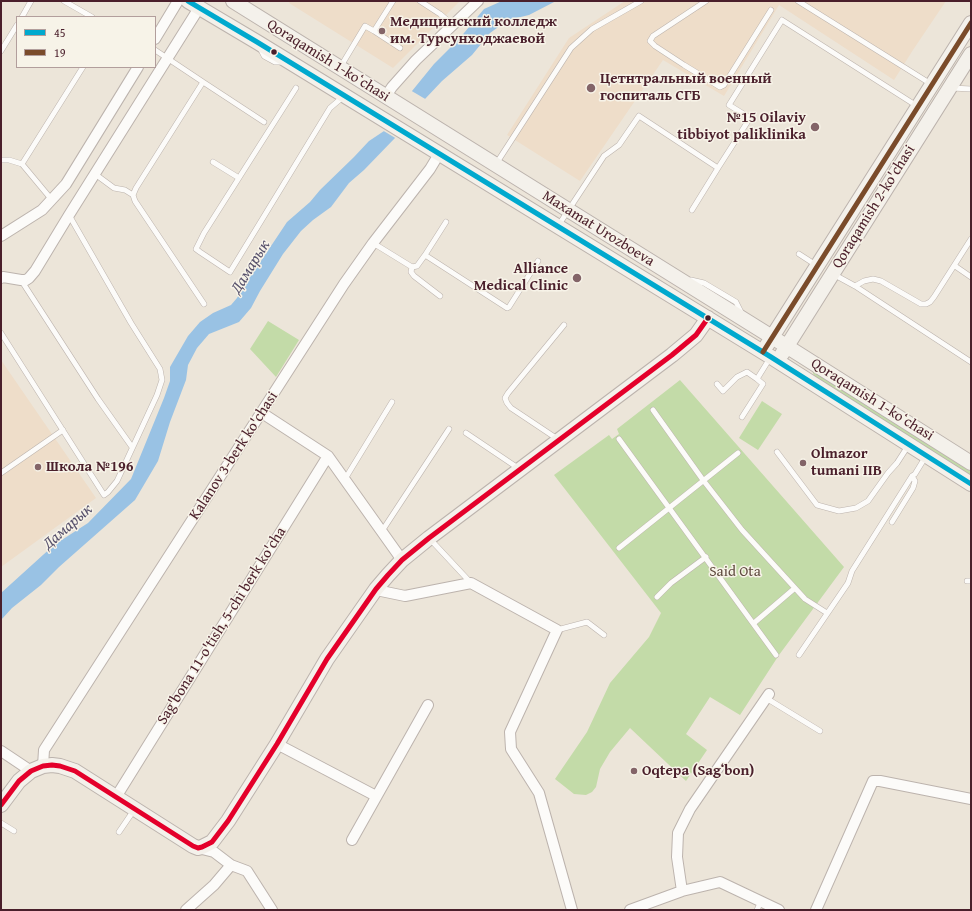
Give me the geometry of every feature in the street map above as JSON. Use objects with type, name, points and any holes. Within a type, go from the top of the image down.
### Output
[{"type":"main road","name":"Qoraqamish 1-koʻchasi","points":[[233,1],[424,120]]},
{"type":"main road","name":"Qoraqamish 1-koʻchasi","points":[[194,4],[770,356],[971,484]]},
{"type":"main road","name":"Qoraqamish 2-ko'chasi","points":[[770,356],[772,337],[971,23]]},
{"type":"main road","name":"Qoraqamish 2-ko'chasi","points":[[770,356],[786,346],[971,54]]},
{"type":"main road","points":[[932,85],[947,90]]},
{"type":"main road","name":"Maxamat Urozboeva","points":[[424,120],[772,337]]},
{"type":"main road","points":[[1,805],[19,781],[37,769],[52,765],[60,766],[75,772],[188,844],[198,848],[208,844],[216,837],[228,821],[277,744],[327,659],[376,589],[402,560],[672,355],[696,335],[708,318]]},
{"type":"main road","name":"Qoraqamish 1-koʻchasi","points":[[772,337],[971,463]]},
{"type":"street","points":[[156,38],[178,1]]},
{"type":"street","points":[[388,98],[392,87],[416,60],[478,1]]},
{"type":"street","points":[[1,278],[26,280],[36,271],[69,215],[167,58],[194,4]]},
{"type":"street","points":[[1,236],[42,210],[66,184],[137,68]]},
{"type":"street","name":"Kalanov 3-berk ko'chasi","points":[[37,769],[44,750],[344,284],[373,243],[430,169],[439,154]]},
{"type":"street","points":[[262,413],[328,456],[402,560]]},
{"type":"street","name":"Sag'bona 11-o'tish, 5-chi berk ko'cha","points":[[116,797],[328,456]]},
{"type":"street","points":[[376,589],[405,596],[471,583],[557,630],[510,732],[511,749],[539,793],[572,910]]},
{"type":"street","points":[[682,891],[677,857],[678,833],[690,809],[768,696]]},
{"type":"street","points":[[352,840],[428,705]]},
{"type":"street","points":[[277,744],[376,796]]},
{"type":"street","points":[[1,751],[37,769]]},
{"type":"street","points":[[816,910],[873,781],[880,781],[971,799]]},
{"type":"street","points":[[214,852],[216,837]]},
{"type":"street","points":[[198,848],[214,852],[231,865],[247,871],[272,910]]},
{"type":"street","points":[[186,910],[214,885],[231,865]]},
{"type":"street","points":[[631,910],[682,891],[720,882],[759,906],[779,910]]},
{"type":"lane","points":[[23,16],[31,1]]},
{"type":"lane","points":[[64,1],[90,16]]},
{"type":"lane","points":[[374,31],[394,1]]},
{"type":"lane","points":[[420,1],[440,14],[453,25]]},
{"type":"lane","points":[[495,165],[571,48],[592,29],[641,1]]},
{"type":"lane","points":[[706,1],[653,36],[650,41],[655,46],[720,87],[724,85],[771,10]]},
{"type":"lane","points":[[798,1],[932,85]]},
{"type":"lane","points":[[692,210],[750,118],[730,105],[782,20],[918,106]]},
{"type":"lane","points":[[1,51],[16,26]]},
{"type":"lane","points":[[340,68],[365,26],[400,48]]},
{"type":"lane","points":[[156,51],[264,122]]},
{"type":"lane","points":[[22,164],[82,68]]},
{"type":"lane","points":[[133,195],[203,82]]},
{"type":"lane","points":[[296,88],[204,233],[196,249],[230,272],[330,108],[345,96]]},
{"type":"lane","points":[[947,90],[971,89]]},
{"type":"lane","points":[[558,226],[604,156],[618,145],[639,116],[718,168]]},
{"type":"lane","points":[[1,160],[9,160],[22,164],[52,200]]},
{"type":"lane","points":[[213,162],[239,178]]},
{"type":"lane","points":[[95,174],[114,188],[125,190],[133,195],[135,201],[204,304]]},
{"type":"lane","points":[[1,332],[104,495],[117,481],[157,395],[162,380],[160,369],[131,323],[69,215]]},
{"type":"lane","points":[[412,267],[416,266],[425,255],[446,222]]},
{"type":"lane","points":[[855,286],[872,279],[881,281],[921,304],[926,304],[934,297],[971,239]]},
{"type":"lane","points":[[373,243],[412,267]]},
{"type":"lane","points":[[799,254],[817,266]]},
{"type":"lane","points":[[425,255],[507,308],[538,262]]},
{"type":"lane","points":[[954,266],[971,277]]},
{"type":"lane","points":[[412,267],[411,272],[414,276],[440,296]]},
{"type":"lane","points":[[832,273],[855,286],[971,362]]},
{"type":"lane","points":[[21,280],[98,399],[132,447]]},
{"type":"lane","points":[[559,440],[511,408],[505,398],[564,325]]},
{"type":"lane","points":[[757,379],[770,356]]},
{"type":"lane","points":[[717,384],[723,391],[737,377],[747,372],[763,384],[742,418]]},
{"type":"lane","points":[[345,479],[392,402]]},
{"type":"lane","points":[[653,410],[742,530],[805,599],[827,613]]},
{"type":"lane","points":[[382,531],[449,429]]},
{"type":"lane","points":[[1,473],[63,430]]},
{"type":"lane","points":[[466,433],[521,470]]},
{"type":"lane","points":[[620,439],[776,655]]},
{"type":"lane","points":[[777,452],[817,505],[839,511],[856,508],[868,501],[909,444]]},
{"type":"lane","points":[[619,548],[738,453]]},
{"type":"lane","points":[[799,655],[848,583],[852,571],[927,455]]},
{"type":"lane","points":[[892,522],[913,488],[915,480],[912,476]]},
{"type":"lane","points":[[430,538],[471,583]]},
{"type":"lane","points":[[658,597],[671,583],[706,558]]},
{"type":"lane","points":[[754,623],[795,588]]},
{"type":"lane","points":[[557,630],[587,622],[604,635]]},
{"type":"lane","points":[[768,696],[820,731]]},
{"type":"lane","points":[[118,832],[134,809]]},
{"type":"lane","points":[[1,823],[14,832]]},
{"type":"shaded area","name":"Медицинский колледж им. Турсунходжаевой","points":[[290,1],[460,1],[393,68],[289,3]]},
{"type":"shaded area","name":"Цетнтральный военный госпиталь СГБ","points":[[625,1],[946,1],[894,80],[779,5],[724,96],[663,60],[580,181],[507,135],[569,38]]},
{"type":"shaded area","name":"Школа №196","points":[[1,360],[96,498],[1,567]]},
{"type":"green space","points":[[268,321],[299,340],[276,377],[250,349]]},
{"type":"green space","points":[[812,370],[971,472],[971,476],[814,376]]},
{"type":"green space","name":"Said Ota","points":[[680,380],[844,567],[779,655],[740,715],[710,697],[686,734],[707,750],[686,781],[630,728],[610,752],[600,769],[596,787],[592,792],[586,795],[574,794],[555,779],[587,732],[610,683],[649,637],[661,613],[554,475],[609,435],[612,439],[619,434],[617,429]]},
{"type":"green space","points":[[762,401],[782,414],[758,450],[739,438]]},
{"type":"water","points":[[502,1],[556,1],[529,15],[508,20],[490,33],[472,55],[442,81],[425,99],[395,138],[349,183],[331,207],[301,231],[283,254],[251,308],[239,322],[209,334],[197,348],[188,365],[186,380],[170,422],[158,461],[135,500],[59,567],[41,585],[12,608],[1,620],[1,593],[54,545],[88,523],[131,479],[170,381],[170,367],[188,336],[200,322],[213,313],[231,305],[287,222],[310,202],[369,141],[384,131],[412,91],[434,64],[459,39],[484,9]]},
{"type":"pier","points":[[410,90],[427,100],[397,139],[382,130]]},
{"type":"transit line","name":"45","points":[[188,1],[771,357],[971,484]]},
{"type":"transit line","name":"19","points":[[763,352],[971,23]]},
{"type":"transit line","points":[[1,805],[19,781],[31,771],[43,766],[60,766],[75,771],[193,846],[198,848],[212,842],[228,821],[277,744],[327,659],[376,589],[402,560],[672,355],[696,335],[708,318]]},
{"type":"place","name":"Медицинский колледж им. Турсунходжаевой","points":[[382,31]]},
{"type":"place","name":"Цетнтральный военный госпиталь СГБ","points":[[591,88]]},
{"type":"place","name":"№15 Oilaviy tibbiyot paliklinika","points":[[815,127]]},
{"type":"place","name":"Alliance Medical Clinic","points":[[577,278]]},
{"type":"place","name":"Olmazor tumani IIB","points":[[803,463]]},
{"type":"place","name":"Школа №196","points":[[38,467]]},
{"type":"place","name":"Oqtepa (Sagʻbon)","points":[[634,771]]},
{"type":"water label","name":"Дамарык","points":[[251,267]]},
{"type":"water label","name":"Дамарык","points":[[68,527]]}]
